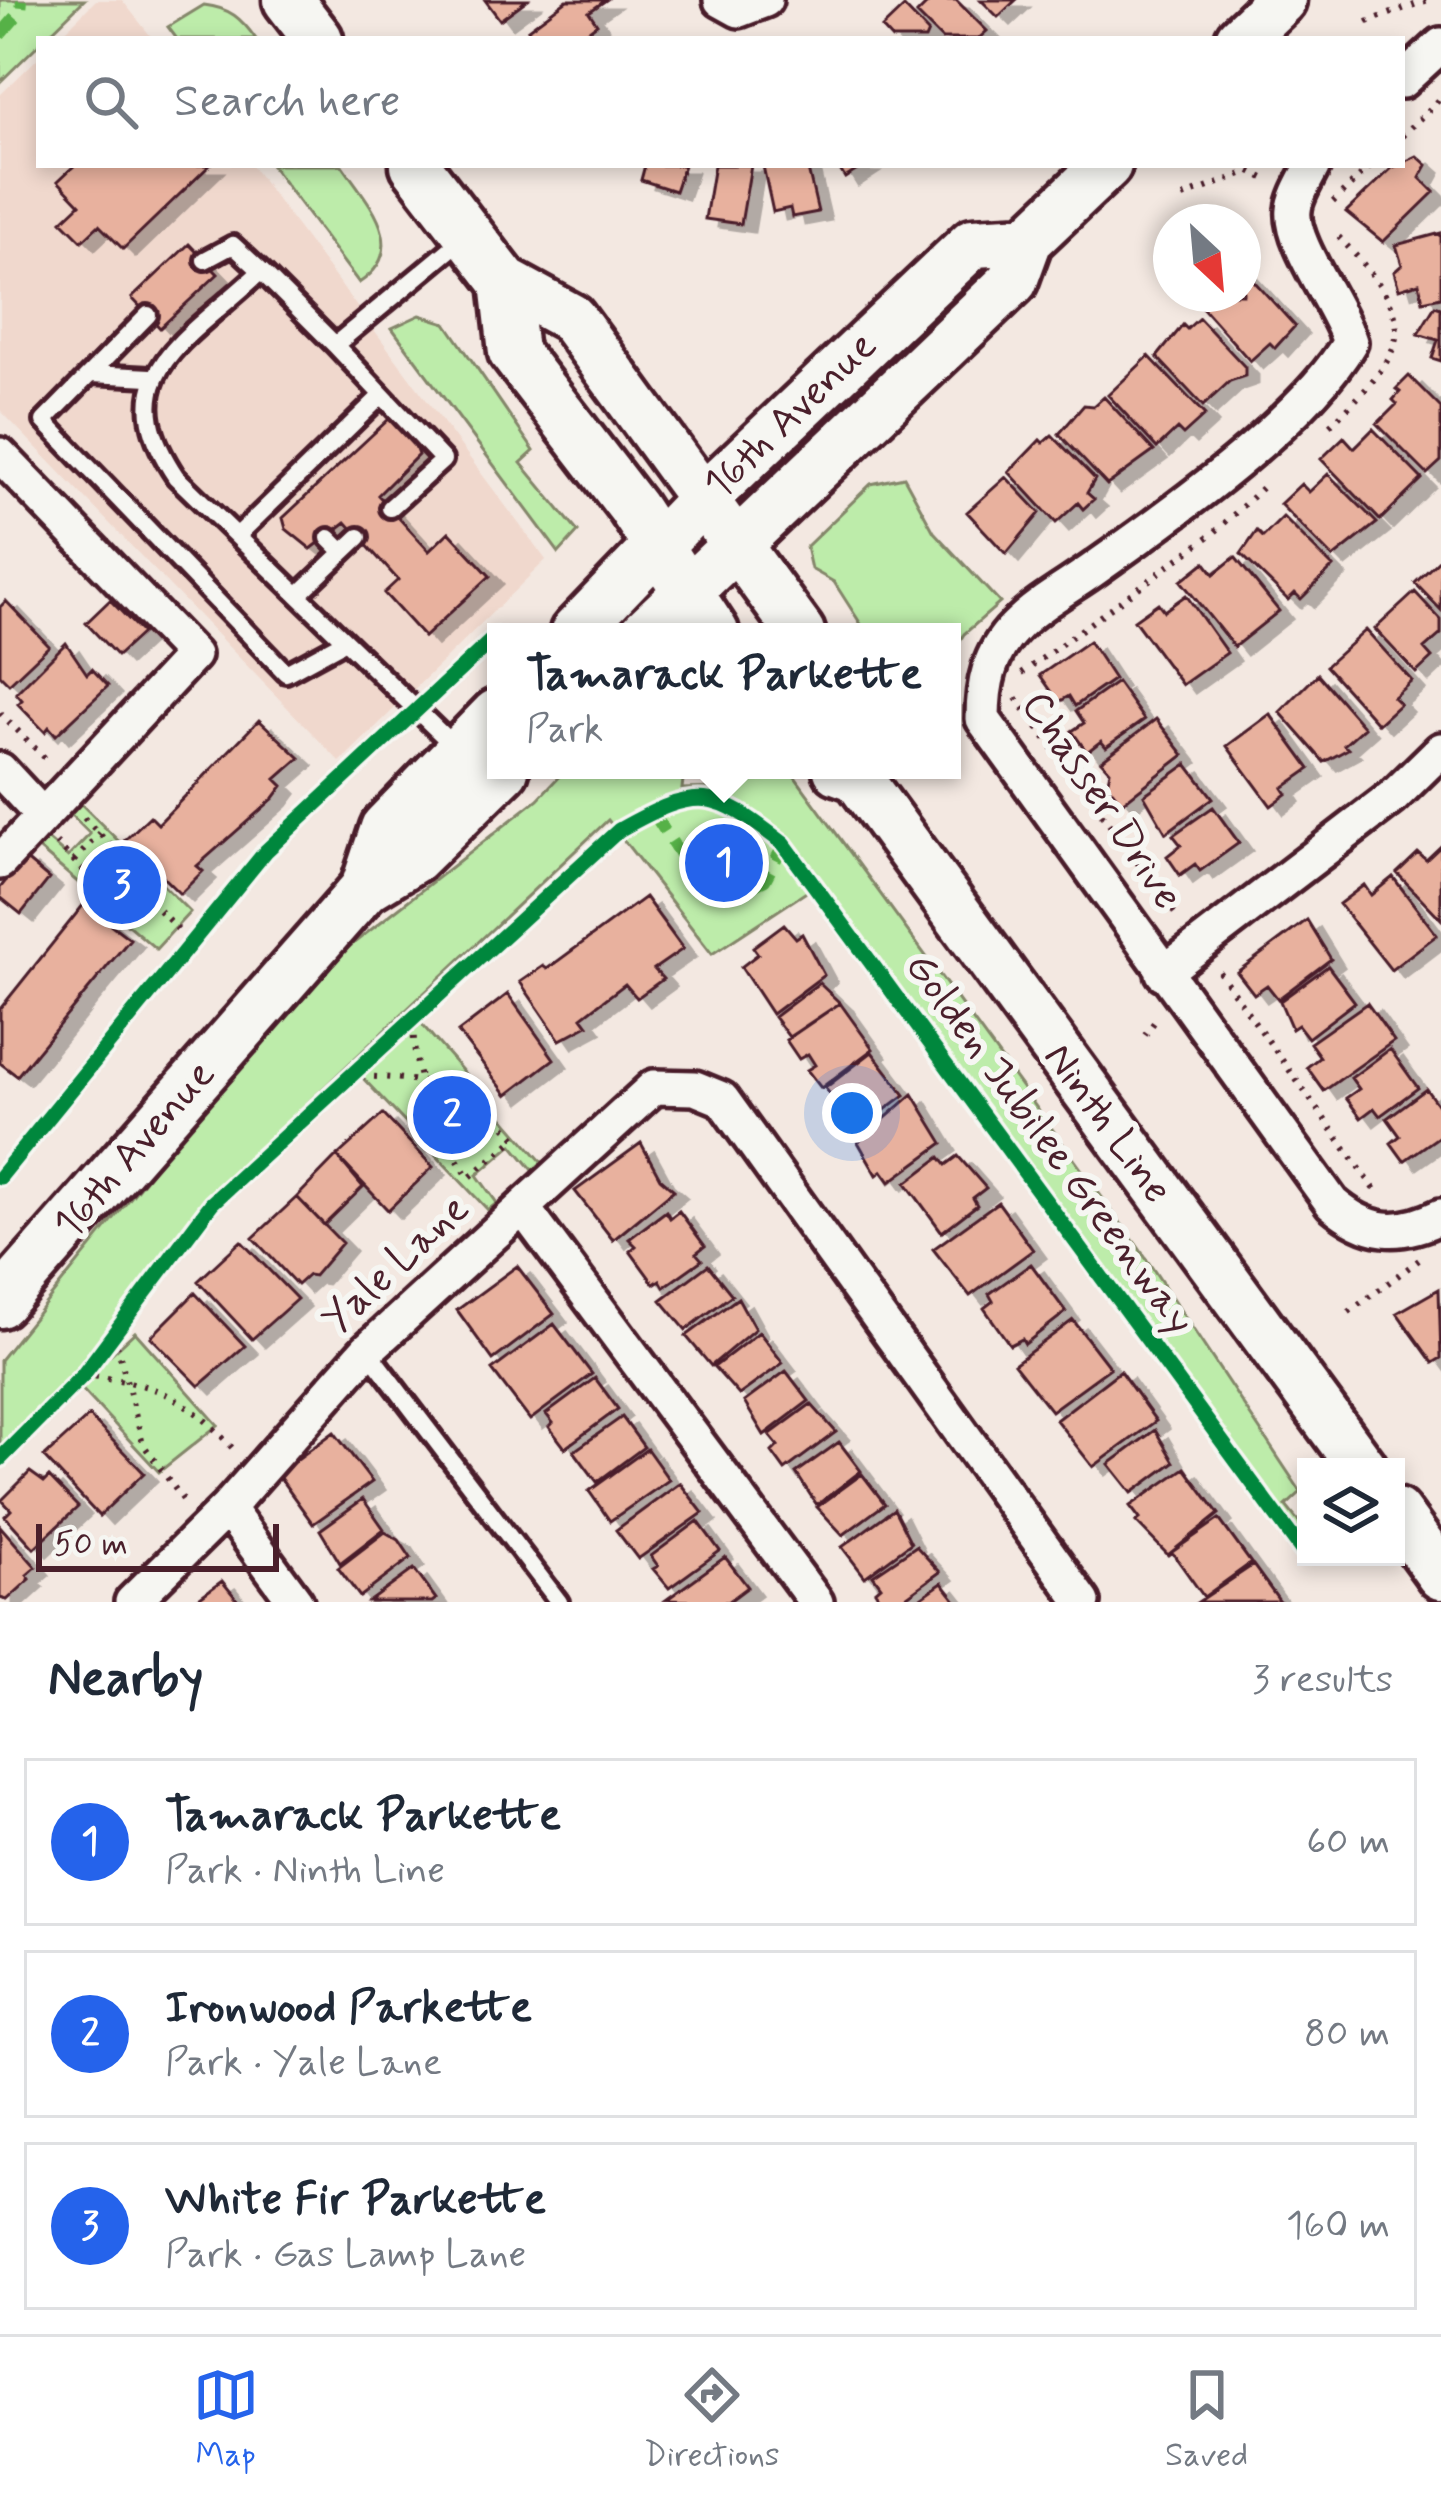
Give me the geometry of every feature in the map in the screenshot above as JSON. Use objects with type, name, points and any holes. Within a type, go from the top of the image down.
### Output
[{"type":"main road","points":[[288,0],[316,36]]},
{"type":"main road","points":[[1243,36],[1281,0]]},
{"type":"main road","points":[[417,168],[505,282],[571,318],[793,623]]},
{"type":"main road","name":"16th Avenue","points":[[654,623],[1012,281],[1028,240],[1104,168]]},
{"type":"main road","name":"16th Avenue","points":[[584,623],[701,501],[973,243],[1028,240]]},
{"type":"main road","points":[[505,282],[513,352],[708,623]]},
{"type":"main road","name":"16th Avenue","points":[[365,888],[385,828],[487,723]]},
{"type":"main road","name":"16th Avenue","points":[[0,1304],[365,888],[414,858],[495,779]]},
{"type":"main road","name":"Ninth Line","points":[[856,779],[1355,1458]]},
{"type":"main road","points":[[1405,1526],[1441,1575]]},
{"type":"street","points":[[721,0],[739,10],[765,0]]},
{"type":"street","points":[[1405,78],[1441,45]]},
{"type":"street","name":"Chasser Drive","points":[[1306,180],[1293,208],[1297,242],[1325,282],[1350,342],[1332,375],[1177,511],[1016,626],[994,654],[983,683],[983,719],[1332,1203],[1354,1222],[1404,1231]]},
{"type":"street","points":[[0,455],[193,655],[44,809],[0,862]]},
{"type":"street","points":[[1163,973],[1208,958],[1441,750]]},
{"type":"street","points":[[0,770],[44,809]]},
{"type":"street","name":"Yale Lane","points":[[132,1602],[216,1519],[367,1350],[654,1087],[694,1088],[722,1099],[1083,1602]]},
{"type":"street","points":[[523,1208],[816,1602]]},
{"type":"street","points":[[1404,1231],[1441,1216]]},
{"type":"street","points":[[216,1519],[296,1602]]},
{"type":"lane","points":[[335,345],[468,234]]},
{"type":"lane","points":[[205,260],[233,244],[443,460],[400,486],[390,508]]},
{"type":"lane","points":[[261,271],[150,377],[146,412],[153,443],[176,478],[459,752]]},
{"type":"lane","points":[[148,315],[44,421],[286,673],[345,641]]},
{"type":"lane","points":[[92,374],[150,377]]},
{"type":"lane","points":[[238,535],[290,495],[350,438],[382,395]]},
{"type":"lane","points":[[299,595],[359,537]]},
{"type":"lane","points":[[329,538],[343,552]]},
{"type":"lane","points":[[367,1350],[559,1602]]},
{"type":"path","points":[[1367,22],[1428,0]]},
{"type":"path","points":[[1405,133],[1441,98]]},
{"type":"path","points":[[1183,197],[1250,171],[1306,180]]},
{"type":"path","points":[[1006,685],[1423,1257],[1349,1312]]},
{"type":"path","points":[[0,713],[49,763],[44,809],[74,861],[86,872],[134,886]]},
{"type":"path","points":[[44,809],[100,833],[134,886],[190,941]]},
{"type":"path","points":[[74,861],[100,833]]},
{"type":"path","points":[[86,872],[111,845]]},
{"type":"path","points":[[175,960],[205,923]]},
{"type":"path","points":[[1208,958],[1236,956]]},
{"type":"path","points":[[399,1031],[432,1000]]},
{"type":"path","points":[[350,1076],[421,1080],[461,1090],[516,1138],[469,1178],[448,1145],[421,1080],[412,1035],[415,1016]]},
{"type":"path","points":[[333,1092],[366,1061]]},
{"type":"path","points":[[67,1392],[128,1315]]},
{"type":"path","points":[[99,1354],[123,1379],[143,1444],[216,1519]]},
{"type":"path","points":[[99,1354],[123,1379],[161,1389],[199,1409],[255,1476]]},
{"type":"shaded area","points":[[96,0],[122,0],[151,36],[60,36]]},
{"type":"shaded area","points":[[36,60],[36,168],[253,168],[546,560],[340,762],[0,410],[0,95]]},
{"type":"green space","points":[[0,0],[84,0],[47,36],[36,36],[36,47],[0,82]]},
{"type":"green space","points":[[204,5],[234,15],[254,36],[175,36],[168,27]]},
{"type":"green space","points":[[273,168],[344,168],[373,210],[384,240],[375,269],[359,283]]},
{"type":"green space","points":[[420,315],[446,323],[534,451],[521,463],[578,532],[559,553],[392,328]]},
{"type":"green space","points":[[904,477],[934,532],[1000,603],[961,639],[961,623],[860,623],[834,582],[811,569],[806,547],[871,484]]},
{"type":"green space","points":[[557,779],[683,779],[682,789],[718,788],[716,779],[797,779],[1139,1248],[1297,1486],[1297,1496],[1286,1506],[1297,1520],[1297,1533],[820,883],[712,954],[608,820],[218,1187],[34,1423],[0,1455],[0,1360],[304,982],[538,799]]},
{"type":"green space","points":[[72,795],[190,912],[156,949],[27,839],[36,829],[68,857],[90,834],[61,805]]},
{"type":"green space","points":[[418,1020],[542,1162],[533,1170],[512,1145],[477,1175],[497,1203],[488,1210],[359,1074]]},
{"type":"green space","points":[[135,1332],[218,1425],[159,1472],[78,1385]]},
{"type":"building","points":[[485,0],[527,0],[500,20]]},
{"type":"building","points":[[567,0],[606,0],[589,12],[597,24],[581,36],[533,36],[528,29]]},
{"type":"building","points":[[923,0],[956,0],[987,31],[981,36],[939,36],[917,14],[927,4]]},
{"type":"building","points":[[981,0],[1016,0],[998,17]]},
{"type":"building","points":[[904,7],[928,32],[926,36],[889,36],[882,28]]},
{"type":"building","points":[[1417,156],[1427,165],[1420,178],[1434,192],[1383,242],[1346,212],[1392,168],[1405,168],[1405,162]]},
{"type":"building","points":[[72,168],[207,168],[123,249],[99,225],[82,241],[62,221],[80,204],[58,181]]},
{"type":"building","points":[[644,168],[683,168],[675,191],[641,180]]},
{"type":"building","points":[[714,168],[750,168],[741,224],[705,219]]},
{"type":"building","points":[[763,168],[808,168],[818,212],[792,217],[790,208],[773,212]]},
{"type":"building","points":[[839,168],[860,168],[845,178]]},
{"type":"building","points":[[1441,233],[1441,297],[1423,301],[1419,283],[1399,289],[1394,272],[1402,265],[1396,245]]},
{"type":"building","points":[[189,244],[218,274],[160,328],[132,298]]},
{"type":"building","points":[[1261,289],[1295,326],[1275,348],[1270,343],[1250,361],[1206,312],[1261,312]]},
{"type":"building","points":[[1435,306],[1441,308],[1441,361],[1432,358],[1438,340],[1418,334]]},
{"type":"building","points":[[1199,318],[1245,367],[1245,376],[1230,381],[1203,406],[1157,357],[1183,325],[1187,329]]},
{"type":"building","points":[[1149,356],[1205,415],[1183,435],[1177,429],[1157,448],[1108,395]]},
{"type":"building","points":[[1409,376],[1441,408],[1441,461],[1427,474],[1377,424],[1397,404],[1393,400],[1400,392],[1396,389]]},
{"type":"building","points":[[1104,397],[1154,451],[1107,485],[1059,434],[1084,405],[1094,406]]},
{"type":"building","points":[[389,419],[413,441],[418,455],[378,495],[429,551],[449,532],[490,576],[424,637],[384,593],[398,580],[346,522],[311,549],[286,529],[283,518]]},
{"type":"building","points":[[1373,429],[1422,479],[1380,520],[1321,459],[1344,437],[1354,448]]},
{"type":"building","points":[[1052,435],[1095,479],[1087,493],[1094,499],[1083,509],[1078,503],[1056,523],[1009,472],[1040,440],[1043,443]]},
{"type":"building","points":[[1328,474],[1377,523],[1333,558],[1280,504],[1301,484],[1309,492]]},
{"type":"building","points":[[1006,477],[1040,513],[1006,554],[967,512]]},
{"type":"building","points":[[1283,517],[1333,567],[1301,599],[1295,593],[1288,600],[1241,554],[1257,531],[1263,537]]},
{"type":"building","points":[[1235,557],[1279,611],[1234,647],[1181,581],[1205,562],[1214,574]]},
{"type":"building","points":[[1441,558],[1441,610],[1415,583]]},
{"type":"building","points":[[1415,592],[1441,620],[1441,634],[1424,649],[1432,658],[1416,673],[1375,629]]},
{"type":"building","points":[[1186,595],[1227,653],[1182,685],[1134,620],[1158,603],[1164,611]]},
{"type":"building","points":[[110,600],[142,633],[117,656],[86,623]]},
{"type":"building","points":[[6,601],[49,646],[9,684],[0,675],[0,607]]},
{"type":"building","points":[[1366,630],[1412,681],[1393,697],[1400,704],[1378,724],[1326,666]]},
{"type":"building","points":[[1089,641],[1114,679],[1075,706],[1069,696],[1059,702],[1040,675]]},
{"type":"building","points":[[66,643],[87,674],[92,669],[108,686],[56,735],[49,727],[45,732],[18,704],[22,700],[16,693]]},
{"type":"building","points":[[1318,674],[1364,727],[1344,745],[1348,749],[1324,762],[1280,712]]},
{"type":"building","points":[[1117,682],[1144,720],[1106,747],[1101,741],[1087,752],[1072,731],[1084,723],[1076,711]]},
{"type":"building","points":[[1270,714],[1310,769],[1283,788],[1287,794],[1271,806],[1227,746]]},
{"type":"building","points":[[1156,719],[1184,755],[1122,803],[1107,784],[1110,771],[1101,761]]},
{"type":"building","points":[[259,720],[300,758],[276,779],[283,786],[274,798],[197,866],[203,871],[180,894],[125,840],[150,816],[158,824]]},
{"type":"building","points":[[1187,764],[1213,798],[1166,833],[1144,795]]},
{"type":"building","points":[[1213,807],[1239,843],[1200,871],[1195,864],[1180,875],[1167,856],[1181,845],[1173,835]]},
{"type":"building","points":[[1441,846],[1441,919],[1397,873],[1418,853],[1426,860]]},
{"type":"building","points":[[24,858],[49,879],[21,914],[0,897],[0,888]]},
{"type":"building","points":[[1393,877],[1437,935],[1391,970],[1339,904],[1364,885],[1371,895]]},
{"type":"building","points":[[645,897],[683,949],[654,969],[663,979],[637,998],[625,984],[582,1017],[588,1025],[560,1040],[520,982],[543,966],[547,969]]},
{"type":"building","points":[[84,904],[130,939],[17,1076],[0,1063],[0,1009]]},
{"type":"building","points":[[1307,920],[1331,959],[1278,999],[1267,985],[1254,994],[1237,972]]},
{"type":"building","points":[[784,924],[796,938],[802,934],[824,975],[772,1014],[741,967],[758,954],[753,947]]},
{"type":"building","points":[[1328,966],[1355,1002],[1308,1038],[1298,1025],[1292,1029],[1280,1001]]},
{"type":"building","points":[[819,983],[840,1003],[789,1037],[774,1017]]},
{"type":"building","points":[[508,994],[554,1059],[507,1095],[458,1032]]},
{"type":"building","points":[[840,1003],[873,1049],[821,1088],[807,1070],[815,1065],[808,1054],[799,1059],[786,1040]]},
{"type":"building","points":[[1367,1003],[1394,1041],[1324,1091],[1307,1067],[1320,1057],[1310,1043]]},
{"type":"building","points":[[1390,1049],[1418,1088],[1380,1116],[1374,1108],[1361,1118],[1346,1098],[1359,1089],[1351,1078]]},
{"type":"building","points":[[872,1052],[905,1095],[858,1130],[825,1088]]},
{"type":"building","points":[[1426,1089],[1441,1110],[1441,1135],[1404,1161],[1391,1143],[1400,1136],[1387,1118]]},
{"type":"building","points":[[913,1094],[943,1143],[890,1182],[882,1171],[877,1175],[858,1142]]},
{"type":"building","points":[[383,1114],[433,1167],[388,1210],[337,1156]]},
{"type":"building","points":[[641,1143],[660,1178],[674,1190],[613,1240],[575,1191]]},
{"type":"building","points":[[337,1156],[363,1187],[324,1225],[297,1197]]},
{"type":"building","points":[[958,1156],[986,1188],[973,1198],[977,1205],[942,1232],[906,1183],[940,1157],[946,1165]]},
{"type":"building","points":[[297,1197],[342,1243],[314,1276],[308,1275],[297,1285],[253,1238]]},
{"type":"building","points":[[998,1202],[1033,1250],[970,1296],[933,1249]]},
{"type":"building","points":[[666,1211],[670,1218],[679,1211],[705,1246],[696,1253],[702,1260],[664,1287],[660,1280],[654,1284],[630,1251],[636,1246],[629,1239]]},
{"type":"building","points":[[241,1241],[297,1299],[252,1339],[198,1281]]},
{"type":"building","points":[[1031,1264],[1066,1312],[1025,1344],[1022,1339],[1010,1345],[984,1308],[993,1301],[989,1294]]},
{"type":"building","points":[[708,1265],[732,1295],[686,1330],[661,1300]]},
{"type":"building","points":[[517,1266],[554,1314],[493,1360],[457,1310]]},
{"type":"building","points":[[1439,1289],[1441,1358],[1433,1363],[1397,1313]]},
{"type":"building","points":[[195,1293],[245,1346],[199,1386],[151,1337]]},
{"type":"building","points":[[738,1298],[755,1329],[711,1366],[686,1336]]},
{"type":"building","points":[[1073,1320],[1110,1368],[1051,1411],[1014,1364]]},
{"type":"building","points":[[554,1324],[592,1374],[530,1420],[492,1370]]},
{"type":"building","points":[[759,1332],[783,1363],[739,1395],[714,1367]]},
{"type":"building","points":[[786,1371],[809,1401],[764,1435],[744,1402]]},
{"type":"building","points":[[1120,1371],[1156,1421],[1093,1467],[1056,1420]]},
{"type":"building","points":[[595,1378],[618,1409],[565,1448],[549,1427],[553,1423],[546,1414]]},
{"type":"building","points":[[811,1404],[836,1432],[785,1470],[772,1452],[778,1446],[769,1435]]},
{"type":"building","points":[[89,1416],[144,1473],[99,1516],[44,1457]]},
{"type":"building","points":[[622,1417],[644,1447],[597,1482],[574,1451]]},
{"type":"building","points":[[1155,1430],[1174,1462],[1132,1493],[1109,1464]]},
{"type":"building","points":[[334,1432],[372,1482],[313,1524],[277,1474]]},
{"type":"building","points":[[839,1442],[861,1471],[817,1505],[796,1473]]},
{"type":"building","points":[[647,1449],[669,1480],[610,1521],[589,1491]]},
{"type":"building","points":[[1185,1468],[1219,1514],[1168,1555],[1136,1522],[1140,1519],[1130,1506]]},
{"type":"building","points":[[30,1472],[44,1482],[49,1477],[78,1507],[34,1548],[5,1516],[11,1510],[2,1500]]},
{"type":"building","points":[[862,1474],[885,1504],[843,1535],[817,1507]]},
{"type":"building","points":[[680,1483],[703,1513],[638,1559],[616,1530]]},
{"type":"building","points":[[363,1499],[384,1529],[340,1563],[320,1530]]},
{"type":"building","points":[[894,1509],[911,1543],[865,1577],[842,1547]]},
{"type":"building","points":[[1219,1519],[1251,1563],[1204,1597],[1172,1552]]},
{"type":"building","points":[[698,1521],[720,1551],[669,1588],[653,1569],[658,1566],[651,1556]]},
{"type":"building","points":[[0,1526],[36,1567],[7,1600],[0,1598]]},
{"type":"building","points":[[385,1532],[399,1540],[411,1558],[360,1597],[338,1568]]},
{"type":"building","points":[[916,1546],[940,1572],[899,1602],[882,1602],[875,1591],[881,1586],[873,1575]]},
{"type":"building","points":[[725,1557],[748,1587],[728,1602],[666,1600]]},
{"type":"building","points":[[1253,1565],[1280,1602],[1198,1602]]},
{"type":"building","points":[[414,1569],[436,1599],[432,1602],[369,1602]]},
{"type":"building","points":[[222,1581],[239,1602],[193,1602]]},
{"type":"building","points":[[942,1583],[957,1602],[915,1602]]},
{"type":"marked path","points":[[0,35],[21,11],[22,0]]},
{"type":"marked path","points":[[652,811],[699,884],[736,894],[765,880],[784,844]]},
{"type":"cycle path","points":[[0,1177],[266,851],[487,644]]},
{"type":"cycle path","name":"Golden Jubilee Greenway","points":[[0,1459],[83,1375],[212,1203],[619,830],[669,805],[705,800],[740,812],[784,844],[1297,1544]]},
{"type":"place","name":"Tamarack Parkette","points":[[724,863]]},
{"type":"place","name":"White Fir Parkette","points":[[122,885]]},
{"type":"place","name":"Ironwood Parkette","points":[[452,1115]]}]
